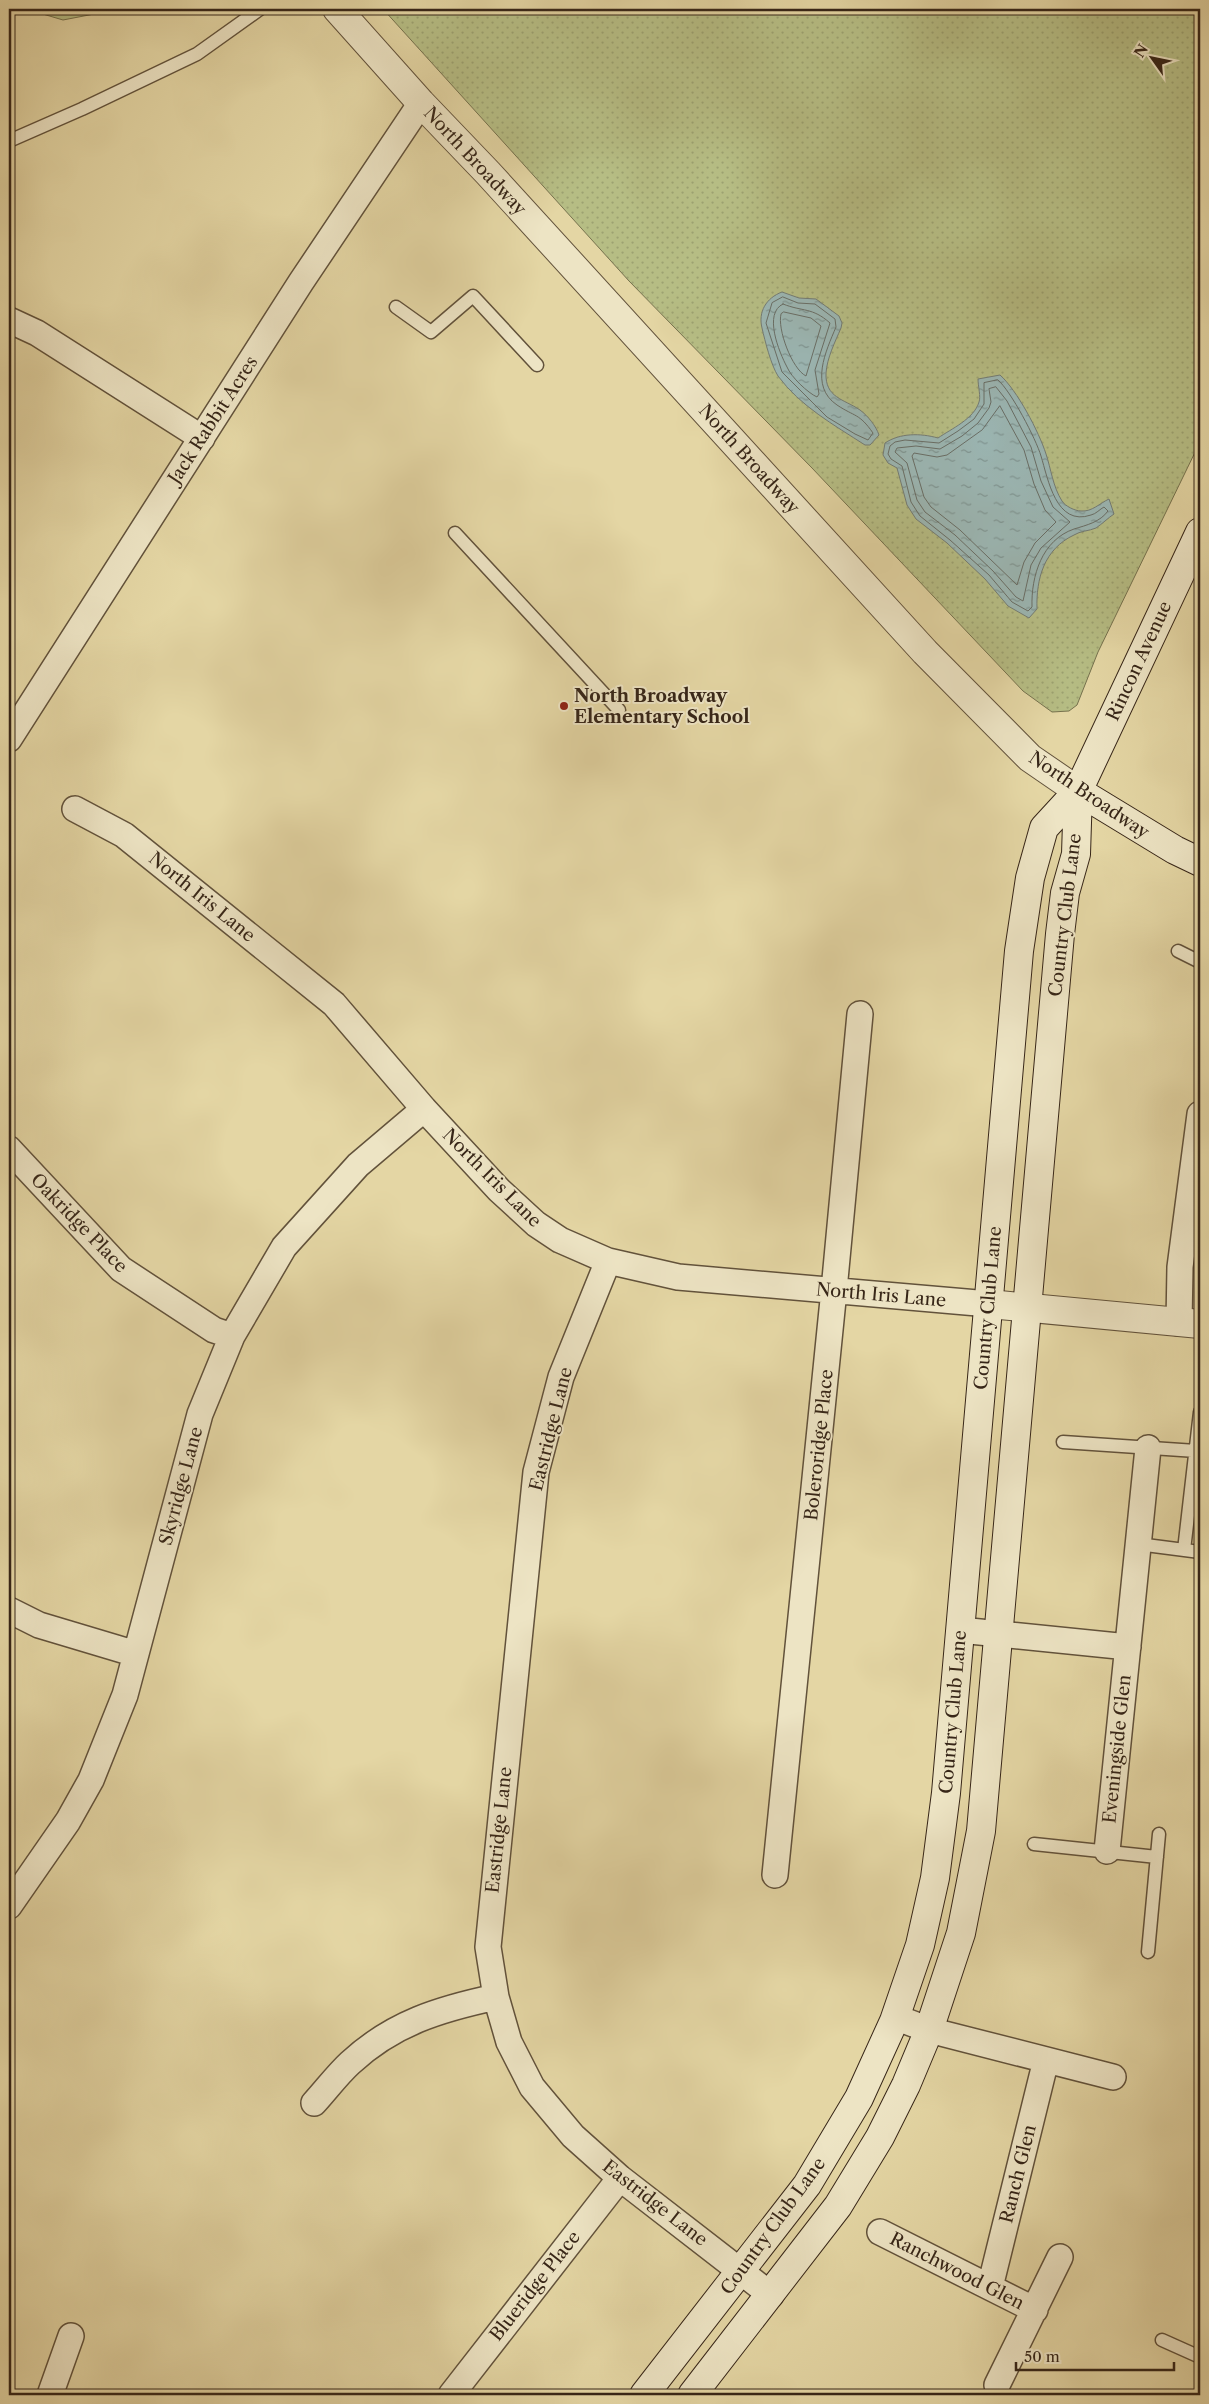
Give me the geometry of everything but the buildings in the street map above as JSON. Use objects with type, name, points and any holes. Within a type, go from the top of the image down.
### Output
[{"type":"main road","name":"North Broadway","points":[[337,9],[925,652],[1030,758],[1078,791],[1174,850],[1200,862]]},
{"type":"main road","name":"Rincon Avenue","points":[[1078,791],[1200,532]]},
{"type":"main road","name":"Country Club Lane","points":[[644,2395],[742,2272],[807,2185],[859,2098],[895,2017],[920,1945],[935,1878],[946,1793],[1019,951],[1030,878],[1044,828],[1078,791]]},
{"type":"main road","name":"Country Club Lane","points":[[692,2395],[838,2206],[880,2137],[906,2085],[929,2030],[961,1933],[981,1831],[1000,1634],[1026,1308],[1060,934],[1065,893],[1076,854],[1078,791]]},
{"type":"main road","name":"North Iris Lane","points":[[989,1304],[1190,1324]]},
{"type":"street","name":"Jack Rabbit Acres","points":[[9,739],[312,266],[421,103]]},
{"type":"street","points":[[9,320],[37,333],[202,438]]},
{"type":"street","name":"North Iris Lane","points":[[74,809],[124,835],[334,1004],[424,1109],[499,1190],[536,1224],[560,1240],[608,1261],[678,1277],[989,1304]]},
{"type":"street","name":"Boleroridge Place","points":[[775,1875],[860,1014]]},
{"type":"street","name":"Skyridge Lane","points":[[9,1906],[68,1821],[91,1780],[125,1695],[200,1414],[232,1336],[284,1248],[358,1165],[424,1109]]},
{"type":"street","points":[[1190,1324],[1180,1267],[1200,1114]]},
{"type":"street","name":"Oakridge Place","points":[[9,1149],[121,1270],[214,1330],[232,1336]]},
{"type":"street","name":"Eastridge Lane","points":[[608,1261],[561,1377],[536,1472],[488,1947],[496,1997],[509,2042],[532,2087],[573,2136],[620,2178],[771,2295]]},
{"type":"street","name":"Eveningside Glen","points":[[1107,1851],[1148,1448]]},
{"type":"street","points":[[9,1610],[39,1625],[136,1654]]},
{"type":"street","points":[[960,1630],[1128,1646]]},
{"type":"street","points":[[314,2104],[350,2063],[396,2029],[448,2007],[496,1997]]},
{"type":"street","points":[[895,2017],[929,2030],[1113,2076]]},
{"type":"street","name":"Ranch Glen","points":[[990,2287],[1046,2060]]},
{"type":"street","name":"Blueridge Place","points":[[451,2395],[620,2178]]},
{"type":"street","name":"Ranchwood Glen","points":[[880,2232],[1035,2310]]},
{"type":"street","name":"Ranchwood Glen","points":[[997,2385],[1060,2257]]},
{"type":"street","points":[[50,2395],[71,2336]]},
{"type":"lane","points":[[9,141],[82,109],[197,54],[260,9]]},
{"type":"lane","points":[[396,307],[430,332],[474,296],[537,366]]},
{"type":"lane","points":[[455,532],[619,710]]},
{"type":"lane","points":[[1178,951],[1200,962]]},
{"type":"lane","points":[[1184,1550],[1200,1412]]},
{"type":"lane","points":[[1063,1442],[1196,1451]]},
{"type":"lane","points":[[1138,1544],[1200,1552]]},
{"type":"lane","points":[[1148,1952],[1159,1834]]},
{"type":"lane","points":[[1034,1844],[1157,1857]]},
{"type":"lane","points":[[1162,2340],[1200,2357]]},
{"type":"green space","points":[[26,9],[120,9],[63,20]]},
{"type":"green space","points":[[383,9],[1200,9],[1200,442],[1098,652],[1077,705],[1069,711],[1052,712],[1023,691],[812,468],[629,281]]},
{"type":"water","points":[[782,292],[799,298],[816,299],[839,316],[842,323],[828,362],[827,381],[832,393],[860,410],[874,425],[879,435],[870,445],[865,445],[807,406],[778,376],[767,346],[761,316],[764,306]]},
{"type":"water","points":[[1000,375],[1007,382],[1033,423],[1046,454],[1056,490],[1063,503],[1073,509],[1085,511],[1109,499],[1114,514],[1096,528],[1076,534],[1055,548],[1040,576],[1037,609],[1029,618],[1008,606],[985,579],[947,543],[916,519],[907,505],[897,468],[888,463],[883,455],[885,443],[897,437],[924,435],[938,438],[961,423],[972,414],[979,402],[978,379]]},
{"type":"place","name":"North Broadway Elementary School","points":[[564,706]]}]
